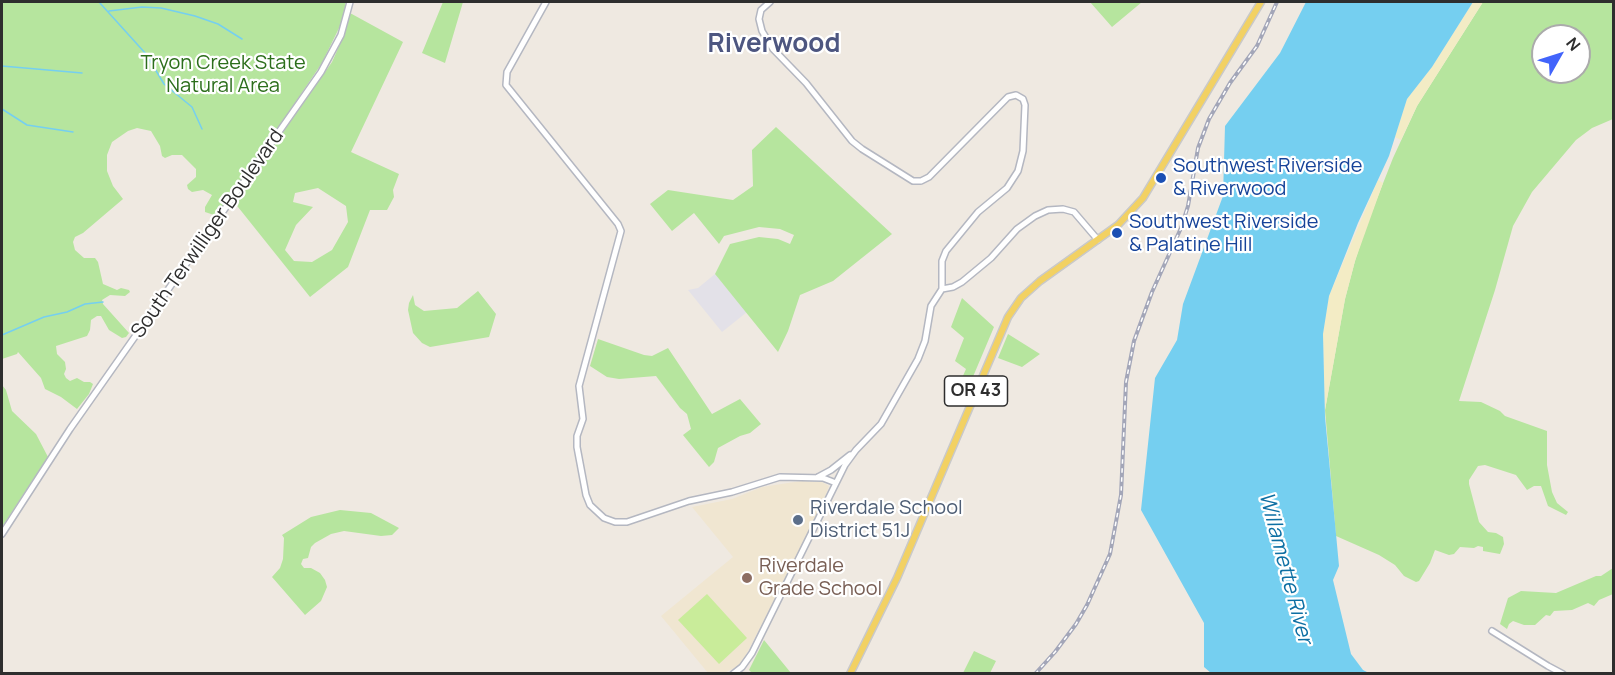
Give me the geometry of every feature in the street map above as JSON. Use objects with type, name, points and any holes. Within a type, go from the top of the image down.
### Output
[{"type":"main road","name":"OR 43","points":[[850,674],[902,569],[1008,317],[1021,298],[1040,281],[1118,225],[1143,198],[1261,2]]},
{"type":"street","name":"South Terwilliger Boulevard","points":[[2,534],[50,459],[316,80],[338,40],[350,2]]},
{"type":"street","points":[[546,2],[509,67],[506,86],[618,224],[621,231],[579,386],[583,419],[577,436],[577,447],[585,492],[590,505],[604,519],[627,522],[689,501],[732,492],[773,478],[816,477],[827,478],[837,483]]},
{"type":"street","points":[[770,2],[761,10],[759,19],[762,31],[773,49],[806,83],[834,120],[858,146],[913,181],[921,181],[929,177],[1008,97],[1018,95],[1024,101],[1023,151],[1019,168],[1007,188],[978,212],[946,251],[942,261],[942,289],[931,306],[925,341],[918,359],[881,424],[831,470],[816,477]]},
{"type":"street","points":[[942,289],[962,282],[991,258],[1017,229],[1048,210],[1060,208],[1074,212],[1098,240]]},
{"type":"street","points":[[733,674],[752,653],[845,465],[855,450]]},
{"type":"street","points":[[1492,631],[1563,674]]},
{"type":"shaded area","points":[[715,274],[747,312],[722,332],[688,290],[698,288]]},
{"type":"shaded area","name":"Riverdale Grade School","points":[[801,481],[822,482],[829,486],[822,506],[741,665],[724,673],[708,673],[661,616],[733,557],[692,507],[732,499],[762,487]]},
{"type":"green space","name":"Tryon Creek State Natural Area","points":[[2,2],[346,2],[341,24],[322,63],[230,199],[214,215],[205,212],[205,207],[212,195],[203,190],[192,192],[188,189],[187,185],[196,177],[196,169],[182,155],[165,158],[162,156],[160,146],[151,131],[137,128],[112,142],[107,155],[107,171],[113,186],[123,199],[83,233],[75,237],[73,242],[75,250],[84,258],[95,258],[98,262],[103,284],[117,290],[121,288],[129,290],[130,292],[125,296],[110,295],[102,300],[129,333],[122,338],[109,330],[101,316],[97,316],[91,320],[87,336],[56,346],[57,354],[65,362],[66,378],[70,381],[77,378],[93,384],[89,394],[77,409],[45,389],[41,378],[18,352],[2,359]]},
{"type":"green space","points":[[443,2],[463,2],[445,63],[422,53]]},
{"type":"green space","points":[[1090,2],[1142,2],[1112,27]]},
{"type":"green space","points":[[1483,2],[1613,2],[1613,119],[1592,128],[1576,140],[1532,192],[1513,226],[1459,401],[1481,402],[1505,416],[1547,431],[1547,465],[1552,492],[1557,503],[1568,512],[1566,515],[1548,506],[1541,486],[1534,486],[1527,490],[1516,475],[1485,465],[1478,466],[1469,484],[1479,522],[1488,532],[1503,537],[1504,544],[1500,554],[1483,551],[1483,547],[1478,546],[1460,547],[1454,554],[1449,555],[1435,550],[1430,563],[1419,581],[1416,582],[1404,576],[1395,565],[1379,555],[1336,536],[1325,410],[1345,299],[1355,261],[1393,158],[1417,106]]},
{"type":"green space","points":[[350,13],[403,42],[351,152],[399,174],[393,190],[394,197],[387,210],[370,210],[348,267],[310,297],[234,202],[332,62]],"holes":[[[318,188],[346,206],[348,222],[332,250],[312,262],[294,261],[285,250],[296,225],[313,207],[293,202],[295,193]]]},
{"type":"green space","points":[[776,127],[892,234],[833,281],[800,295],[778,352],[715,274],[730,244],[759,237],[778,239],[790,244],[794,235],[780,229],[759,227],[724,236],[719,244],[694,213],[672,231],[650,204],[668,190],[733,200],[753,186],[752,150]]},
{"type":"green space","points":[[478,291],[496,314],[489,337],[430,347],[422,343],[413,333],[408,310],[413,295],[415,305],[424,311],[457,308]]},
{"type":"green space","points":[[962,298],[994,327],[964,398],[955,394],[966,369],[955,361],[964,338],[951,327]]},
{"type":"green space","points":[[1008,334],[1040,354],[1022,367],[998,358]]},
{"type":"green space","points":[[598,339],[644,355],[652,356],[668,348],[712,414],[740,399],[761,424],[750,433],[718,448],[714,462],[709,467],[683,435],[691,429],[687,414],[656,376],[619,379],[607,377],[590,366]]},
{"type":"green space","points":[[2,385],[6,390],[12,411],[36,434],[48,457],[2,527]]},
{"type":"green space","points":[[340,510],[371,513],[399,528],[392,535],[381,536],[344,531],[331,534],[315,543],[311,547],[308,558],[303,559],[301,564],[304,568],[311,568],[320,573],[327,587],[321,601],[305,615],[272,577],[280,568],[283,559],[284,538],[282,535],[311,517]]},
{"type":"green space","points":[[1613,568],[1613,594],[1599,600],[1594,606],[1588,603],[1572,610],[1554,611],[1535,625],[1524,625],[1513,621],[1507,629],[1500,624],[1508,598],[1521,591],[1556,593],[1601,576]]},
{"type":"green space","points":[[707,594],[747,638],[719,664],[678,620]]},
{"type":"green space","points":[[764,640],[791,673],[752,673],[749,670]]},
{"type":"green space","points":[[974,651],[996,661],[990,673],[963,673]]},
{"type":"sand","points":[[1473,2],[1483,2],[1417,106],[1401,140],[1395,137],[1407,99],[1432,67]]},
{"type":"sand","points":[[1378,180],[1383,183],[1355,261],[1345,299],[1325,410],[1323,334],[1329,296]]},
{"type":"water","name":"Willamette River","points":[[1306,2],[1473,2],[1432,67],[1407,99],[1389,156],[1358,223],[1329,296],[1323,334],[1325,417],[1339,566],[1333,580],[1351,654],[1363,670],[1369,673],[1211,673],[1204,667],[1204,623],[1141,510],[1155,378],[1177,340],[1183,304],[1223,196],[1225,126],[1280,53]]},
{"type":"waterway","points":[[99,2],[146,54],[164,84],[192,107],[202,129]]},
{"type":"waterway","points":[[109,11],[142,7],[161,8],[218,24],[242,39]]},
{"type":"waterway","points":[[2,66],[82,73]]},
{"type":"waterway","points":[[2,109],[27,125],[73,132]]},
{"type":"waterway","points":[[2,335],[44,317],[67,312],[85,304],[103,302]]},
{"type":"railway","points":[[1035,674],[1076,624],[1110,554],[1121,495],[1126,382],[1134,341],[1152,292],[1181,228],[1188,206],[1198,148],[1209,119],[1230,83],[1257,46],[1277,2]]},
{"type":"place","name":"Southwest Riverside & Riverwood","points":[[1161,178]]},
{"type":"place","name":"Southwest Riverside & Palatine Hill","points":[[1117,233]]},
{"type":"place","name":"Riverdale School District 51J","points":[[798,520]]},
{"type":"place","name":"Riverdale Grade School","points":[[747,578]]},
{"type":"district","name":"Riverwood","points":[[774,45]]}]
